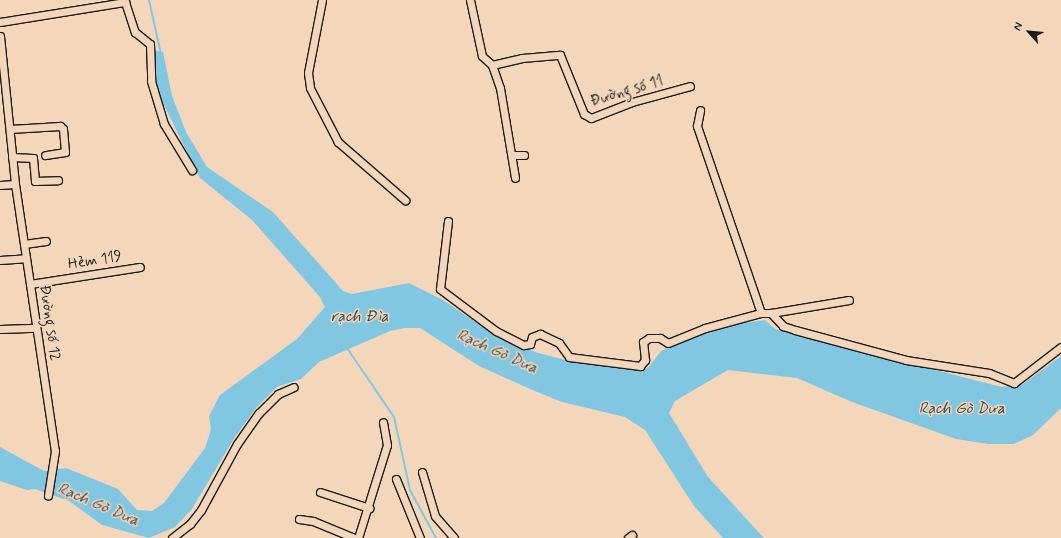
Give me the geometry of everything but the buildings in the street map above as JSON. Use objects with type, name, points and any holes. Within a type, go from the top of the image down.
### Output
[{"type":"street","points":[[322,0],[308,73],[310,88],[338,142],[405,200]]},
{"type":"street","points":[[470,0],[482,56],[492,65],[500,88],[515,178]]},
{"type":"street","points":[[0,22],[125,2],[135,32],[150,44],[150,81],[164,124],[192,170]]},
{"type":"street","points":[[0,36],[3,89],[10,129],[15,184],[0,184]]},
{"type":"street","name":"Đường số 11","points":[[492,65],[522,58],[560,55],[584,114],[591,118],[632,102],[690,86]]},
{"type":"street","points":[[700,110],[697,126],[761,313]]},
{"type":"street","points":[[10,129],[60,126],[63,129],[65,152],[45,154]]},
{"type":"street","points":[[512,155],[524,155]]},
{"type":"street","points":[[12,157],[33,158],[35,180],[58,180]]},
{"type":"street","name":"Đường số 12","points":[[15,184],[55,451],[54,466],[48,494]]},
{"type":"street","points":[[448,221],[440,289],[496,331],[524,345],[530,344],[532,337],[540,334],[559,343],[569,357],[640,366],[645,360],[643,342],[654,336],[668,343],[705,328],[761,313],[771,313],[849,300]]},
{"type":"street","points":[[24,244],[46,241]]},
{"type":"street","points":[[0,260],[26,258]]},
{"type":"street","name":"Hẻm 119","points":[[30,284],[140,267]]},
{"type":"street","points":[[771,313],[783,326],[795,330],[906,360],[989,373],[1014,383],[1061,347]]},
{"type":"street","points":[[0,329],[36,328]]},
{"type":"street","points":[[172,538],[190,524],[201,510],[237,444],[259,413],[278,394],[294,387]]},
{"type":"street","points":[[358,538],[383,461],[388,437],[383,422]]},
{"type":"street","points":[[422,472],[436,516],[454,538]]},
{"type":"street","points":[[396,479],[420,538]]},
{"type":"street","points":[[320,492],[369,508]]},
{"type":"street","points":[[298,519],[313,521],[354,538]]},
{"type":"water","points":[[153,50],[163,52],[172,96],[186,132],[207,167],[273,212],[343,291],[352,294],[409,283],[443,300],[487,330],[535,352],[577,363],[641,371],[648,368],[661,351],[682,341],[737,324],[765,320],[775,329],[1002,387],[1023,384],[1061,356],[1061,408],[1033,435],[1014,444],[988,444],[956,439],[852,402],[797,378],[728,370],[675,401],[669,413],[708,477],[764,538],[723,538],[694,506],[645,430],[625,417],[562,402],[530,389],[479,366],[420,328],[405,328],[390,331],[319,362],[301,379],[277,387],[256,408],[233,440],[192,509],[175,527],[149,538],[102,525],[69,501],[35,489],[27,490],[0,481],[0,447],[44,471],[66,468],[118,489],[137,510],[152,511],[164,503],[205,448],[211,429],[209,416],[220,395],[297,339],[325,307],[320,297],[252,220],[200,178],[158,93]]},
{"type":"waterway","points":[[149,0],[161,54]]},
{"type":"waterway","points":[[347,348],[394,417],[410,490],[436,538]]},
{"type":"water label","name":"rạch Đìa","points":[[360,317]]},
{"type":"water label","name":"Rạch Gò Dưa","points":[[497,352]]},
{"type":"water label","name":"Rạch Gò Dưa","points":[[962,409]]},
{"type":"water label","name":"Rạch Gò Dưa","points":[[98,505]]}]
